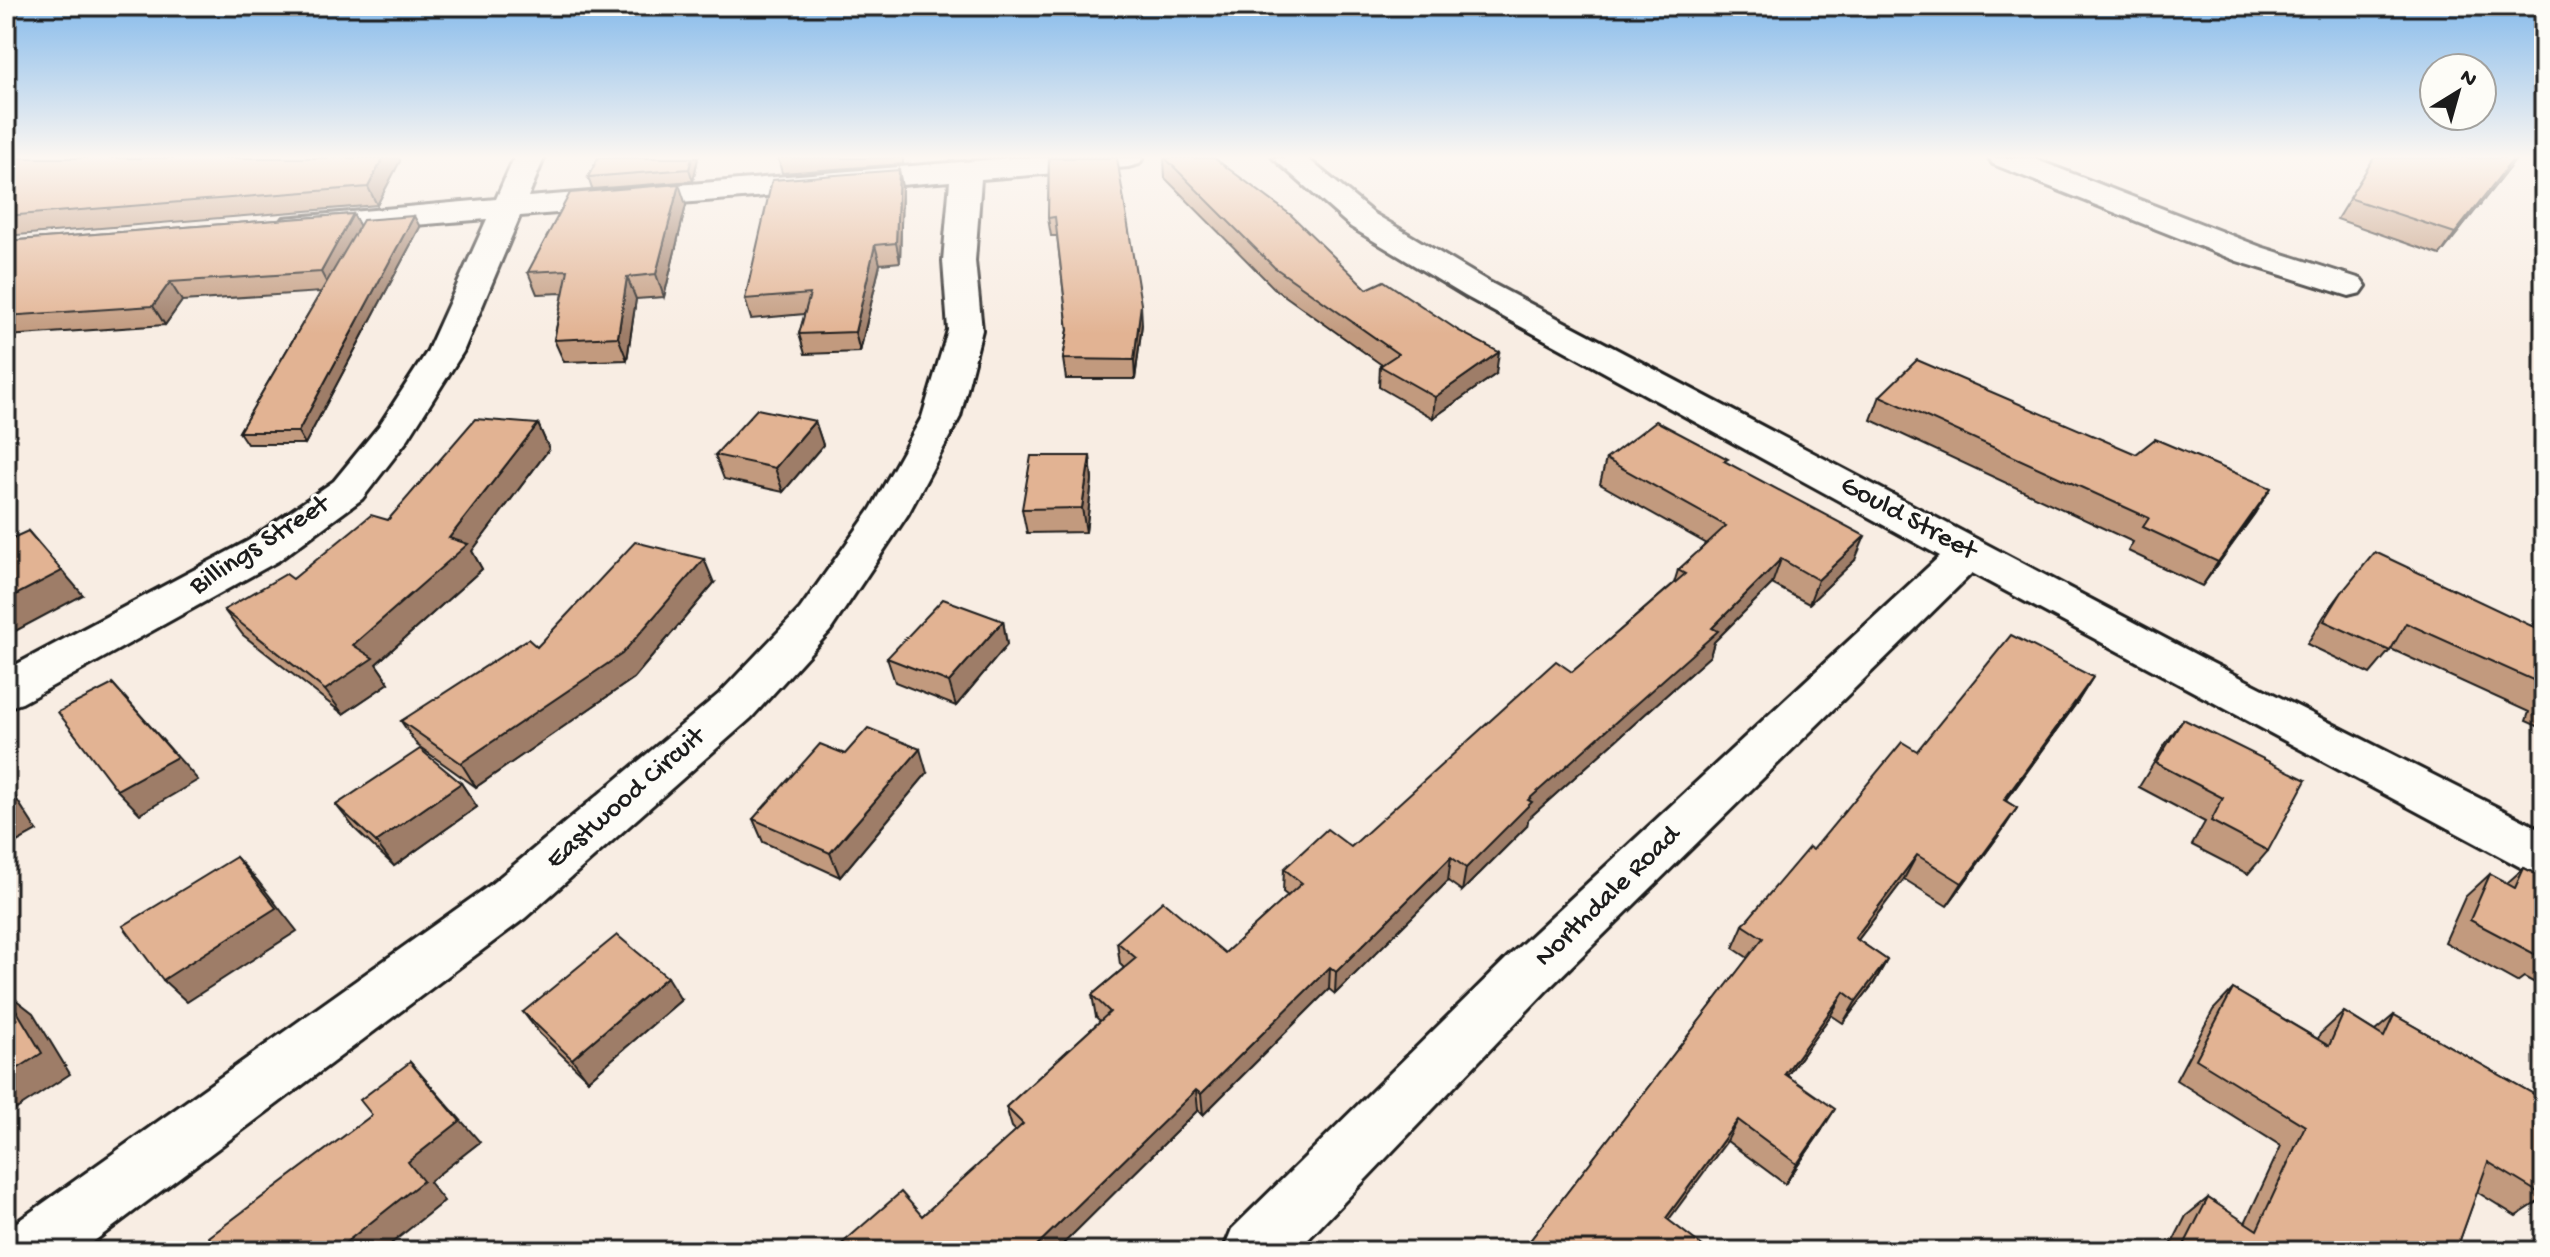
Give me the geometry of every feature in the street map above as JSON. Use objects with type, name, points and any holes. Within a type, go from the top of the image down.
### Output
[{"type":"street","points":[[271,227],[415,217]]},
{"type":"street","name":"Billings Street","points":[[6,691],[263,551],[348,490],[393,434],[445,352],[505,217]]},
{"type":"street","name":"Eastwood Circuit","points":[[29,1251],[507,902],[735,706],[815,620],[888,514],[941,417],[965,330],[959,261],[962,217]]},
{"type":"street","name":"Gould Street","points":[[1358,217],[1477,289],[2192,673],[2544,855]]},
{"type":"street","points":[[2154,217],[2249,254],[2349,286]]},
{"type":"street","name":"Northdale Road","points":[[1254,1251],[1528,973],[1969,552]]},
{"type":"building","points":[[352,217],[321,272],[170,282],[153,306],[6,316],[6,241]]},
{"type":"building","points":[[414,217],[298,432],[239,432],[363,220]]},
{"type":"building","points":[[557,217],[671,217],[656,274],[627,277],[618,337],[554,340],[568,270],[528,272]]},
{"type":"building","points":[[764,217],[897,217],[896,243],[875,245],[855,332],[799,334],[810,294],[745,299]]},
{"type":"building","points":[[1048,217],[1127,217],[1141,304],[1134,360],[1063,359],[1068,330],[1055,217]]},
{"type":"building","points":[[1224,217],[1293,217],[1367,289],[1384,281],[1459,331],[1499,352],[1435,397],[1380,366],[1398,354],[1274,267]]},
{"type":"building","points":[[2406,217],[2468,217],[2455,233]]},
{"type":"building","points":[[1917,360],[2136,454],[2155,439],[2271,488],[2218,562],[2143,527],[2149,518],[1880,396]]},
{"type":"building","points":[[757,409],[815,421],[775,468],[715,455]]},
{"type":"building","points":[[475,419],[538,424],[449,538],[468,544],[353,645],[373,658],[325,690],[224,610],[286,574],[293,579],[371,515],[388,520]]},
{"type":"building","points":[[1656,421],[1865,536],[1818,580],[1781,559],[1712,628],[1718,631],[1528,800],[1532,802],[1466,868],[1451,857],[1336,972],[1330,967],[1201,1094],[1196,1090],[1031,1251],[842,1251],[838,1247],[901,1192],[922,1216],[1023,1124],[1006,1107],[1110,1012],[1092,995],[1136,958],[1117,942],[1163,901],[1225,953],[1302,883],[1284,869],[1327,829],[1351,847],[1556,661],[1572,672],[1685,574],[1678,570],[1726,526],[1606,459]]},
{"type":"building","points":[[1031,456],[1090,456],[1082,508],[1022,509]]},
{"type":"building","points":[[28,531],[62,571],[6,600],[6,541]]},
{"type":"building","points":[[635,542],[704,559],[622,654],[461,763],[401,721],[528,639],[537,647]]},
{"type":"building","points":[[2375,552],[2542,631],[2544,627],[2544,685],[2406,623],[2390,651],[2324,621],[2342,592]]},
{"type":"building","points":[[943,599],[1003,621],[949,682],[887,658]]},
{"type":"building","points":[[2011,635],[2093,677],[2004,800],[2017,808],[1962,883],[1917,855],[1855,938],[1887,960],[1856,1001],[1844,992],[1785,1074],[1835,1109],[1797,1164],[1738,1120],[1666,1218],[1709,1251],[1522,1251],[1763,938],[1743,925],[1809,847],[1813,850],[1902,742],[1917,751]]},
{"type":"building","points":[[113,684],[177,757],[117,790],[58,712]]},
{"type":"building","points":[[2183,719],[2306,780],[2268,851],[2211,821],[2223,798],[2156,763]]},
{"type":"building","points":[[868,728],[920,749],[830,853],[753,819],[820,744],[845,754]]},
{"type":"building","points":[[420,749],[461,783],[376,842],[336,805]]},
{"type":"building","points":[[236,857],[276,908],[163,980],[123,926]]},
{"type":"building","points":[[2524,868],[2544,878],[2544,959],[2470,920],[2490,874],[2515,888]]},
{"type":"building","points":[[617,935],[667,977],[572,1059],[523,1012]]},
{"type":"building","points":[[2233,989],[2329,1046],[2344,1012],[2384,1037],[2394,1015],[2544,1100],[2544,1196],[2488,1162],[2456,1251],[2181,1251],[2208,1198],[2257,1230],[2305,1126],[2196,1059]]},
{"type":"building","points":[[6,993],[42,1053],[6,1076]]},
{"type":"building","points":[[410,1062],[460,1121],[408,1162],[423,1181],[335,1251],[218,1251],[209,1237],[372,1115],[360,1100]]}]
